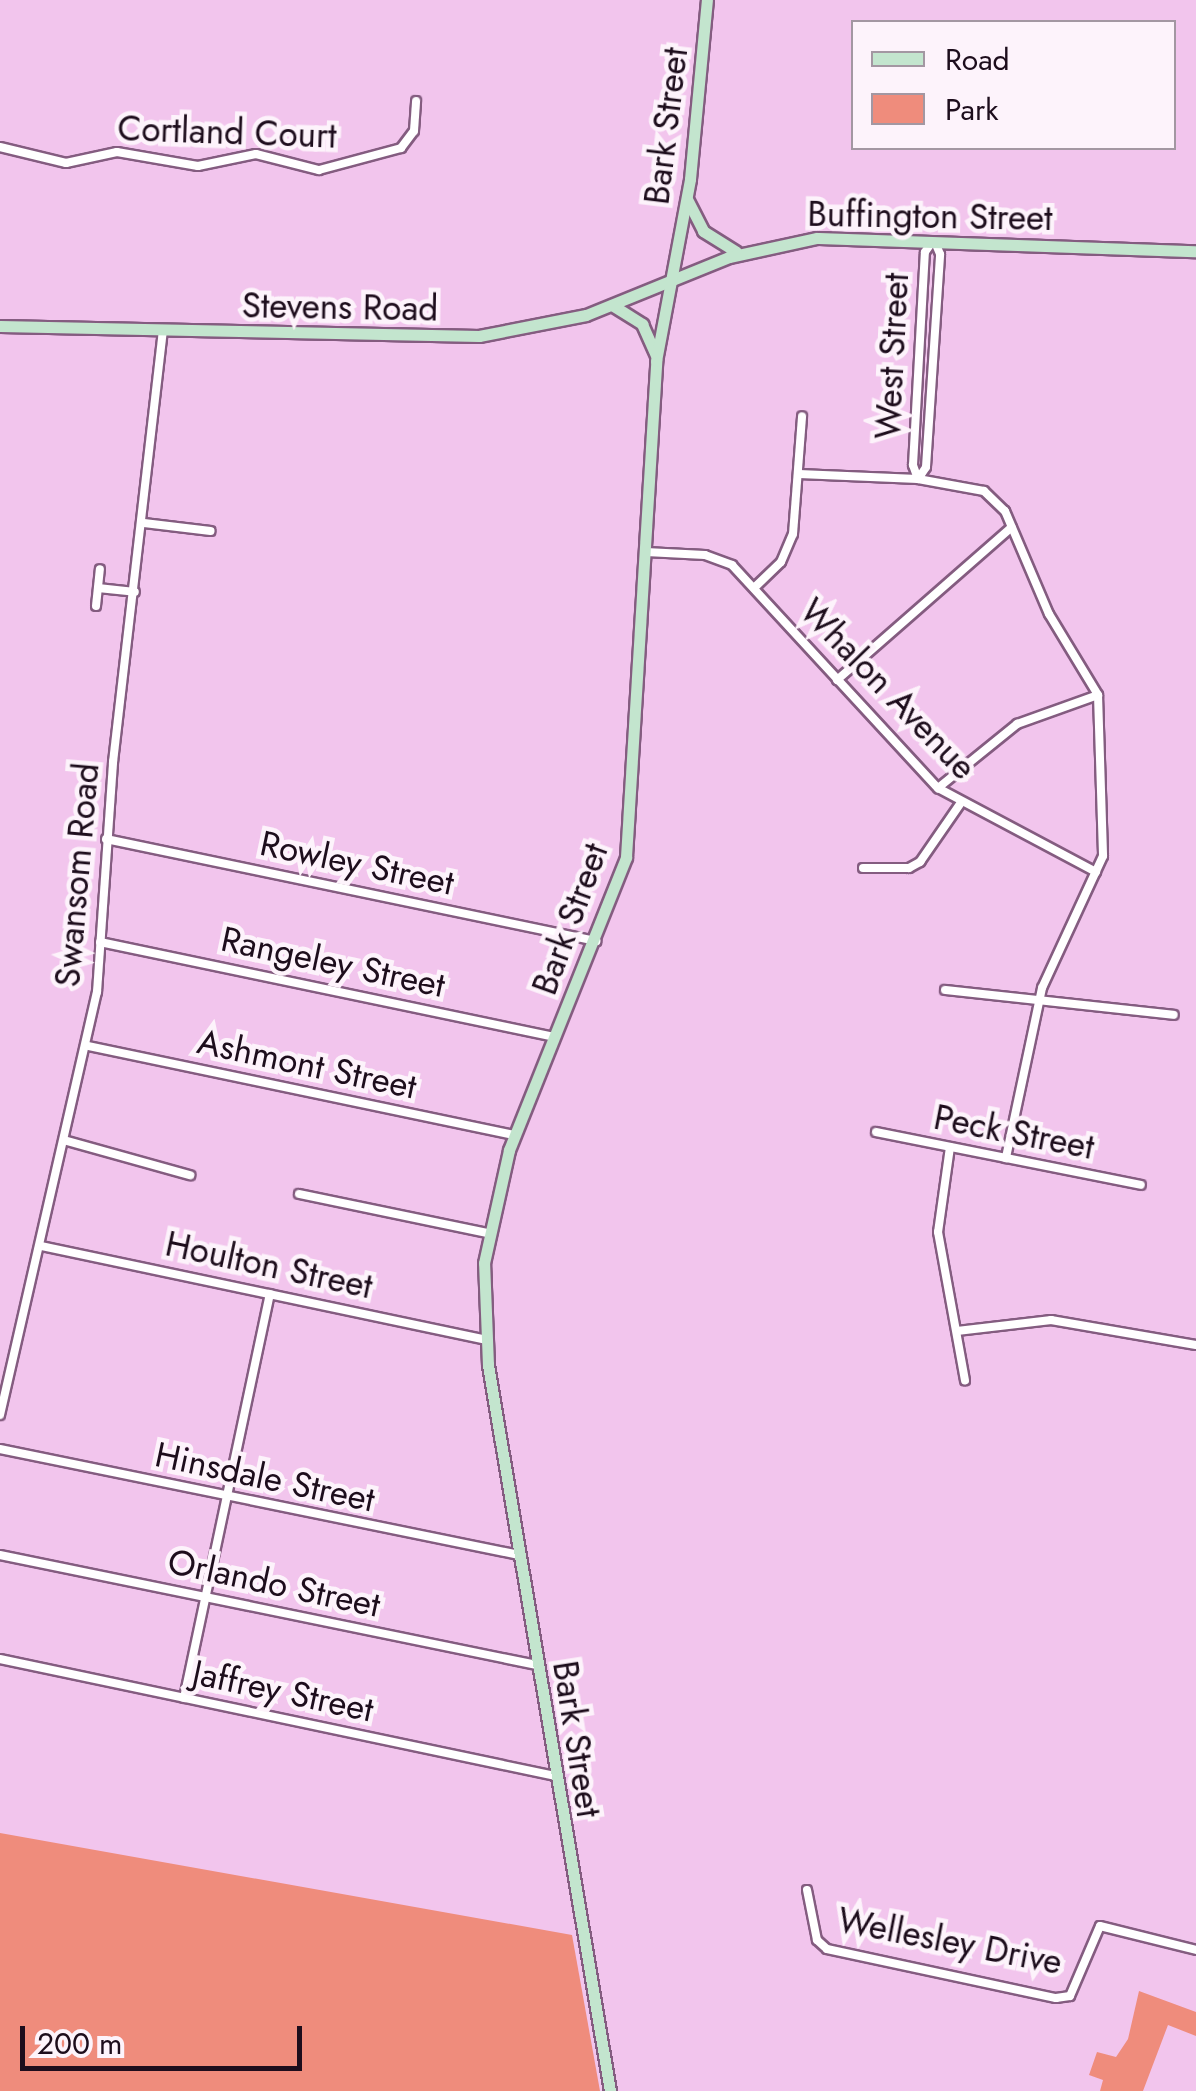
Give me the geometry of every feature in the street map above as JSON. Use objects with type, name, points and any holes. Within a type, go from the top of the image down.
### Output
[{"type":"main road","name":"Bark Street","points":[[610,2091],[484,1339],[487,1233],[515,1136],[619,884],[631,820],[657,358],[686,197],[707,0]]},
{"type":"main road","points":[[686,197],[703,232],[740,253]]},
{"type":"main road","name":"Buffington Street","points":[[670,282],[740,253],[836,236],[1196,251]]},
{"type":"main road","name":"Stevens Road","points":[[0,326],[479,336],[541,328],[670,282]]},
{"type":"main road","points":[[612,305],[642,324],[657,358]]},
{"type":"street","name":"Cortland Court","points":[[0,147],[66,162],[118,152],[198,166],[256,154],[319,170],[401,148],[414,131],[416,101]]},
{"type":"street","name":"West Street","points":[[918,479],[926,466],[934,351],[940,254],[934,240]]},
{"type":"street","name":"West Street","points":[[918,479],[913,465],[924,272],[934,240]]},
{"type":"street","name":"Swansom Road","points":[[0,1415],[88,1046],[106,839],[163,332]]},
{"type":"street","points":[[754,588],[787,553],[799,474],[802,416]]},
{"type":"street","points":[[799,474],[918,479],[984,491],[1012,528],[1048,614],[1098,695],[1105,841],[1096,872],[1039,1000],[1006,1158]]},
{"type":"street","points":[[144,524],[212,531]]},
{"type":"street","points":[[837,680],[1012,528]]},
{"type":"street","name":"Whalon Avenue","points":[[646,552],[717,558],[754,588],[938,788],[960,804],[1096,872]]},
{"type":"street","points":[[96,606],[100,569]]},
{"type":"street","points":[[98,588],[135,592]]},
{"type":"street","points":[[938,788],[1017,724],[1098,695]]},
{"type":"street","points":[[863,868],[909,868],[920,862],[960,804]]},
{"type":"street","name":"Rowley Street","points":[[106,839],[596,940]]},
{"type":"street","name":"Rangeley Street","points":[[100,942],[555,1036]]},
{"type":"street","points":[[945,990],[1174,1015]]},
{"type":"street","name":"Ashmont Street","points":[[88,1046],[515,1136]]},
{"type":"street","name":"Peck Street","points":[[876,1132],[1141,1185]]},
{"type":"street","points":[[66,1141],[190,1175]]},
{"type":"street","points":[[950,1147],[938,1232],[965,1381]]},
{"type":"street","points":[[299,1194],[487,1233]]},
{"type":"street","name":"Houlton Street","points":[[41,1246],[484,1339]]},
{"type":"street","points":[[184,1698],[270,1294]]},
{"type":"street","points":[[956,1331],[1051,1320],[1196,1345]]},
{"type":"street","name":"Hinsdale Street","points":[[0,1449],[519,1556]]},
{"type":"street","name":"Orlando Street","points":[[0,1555],[537,1665]]},
{"type":"street","name":"Jaffrey Street","points":[[0,1659],[555,1776]]},
{"type":"street","name":"Wellesley Drive","points":[[807,1890],[816,1940],[826,1949],[1056,1998],[1070,1996],[1100,1926],[1196,1950]]},
{"type":"green space","points":[[0,1833],[572,1935],[600,2091],[0,2091]]},
{"type":"green space","points":[[1139,1991],[1196,2012],[1196,2036],[1168,2025],[1143,2091],[1100,2091],[1103,2080],[1089,2075],[1097,2052],[1116,2057],[1128,2039]]}]
